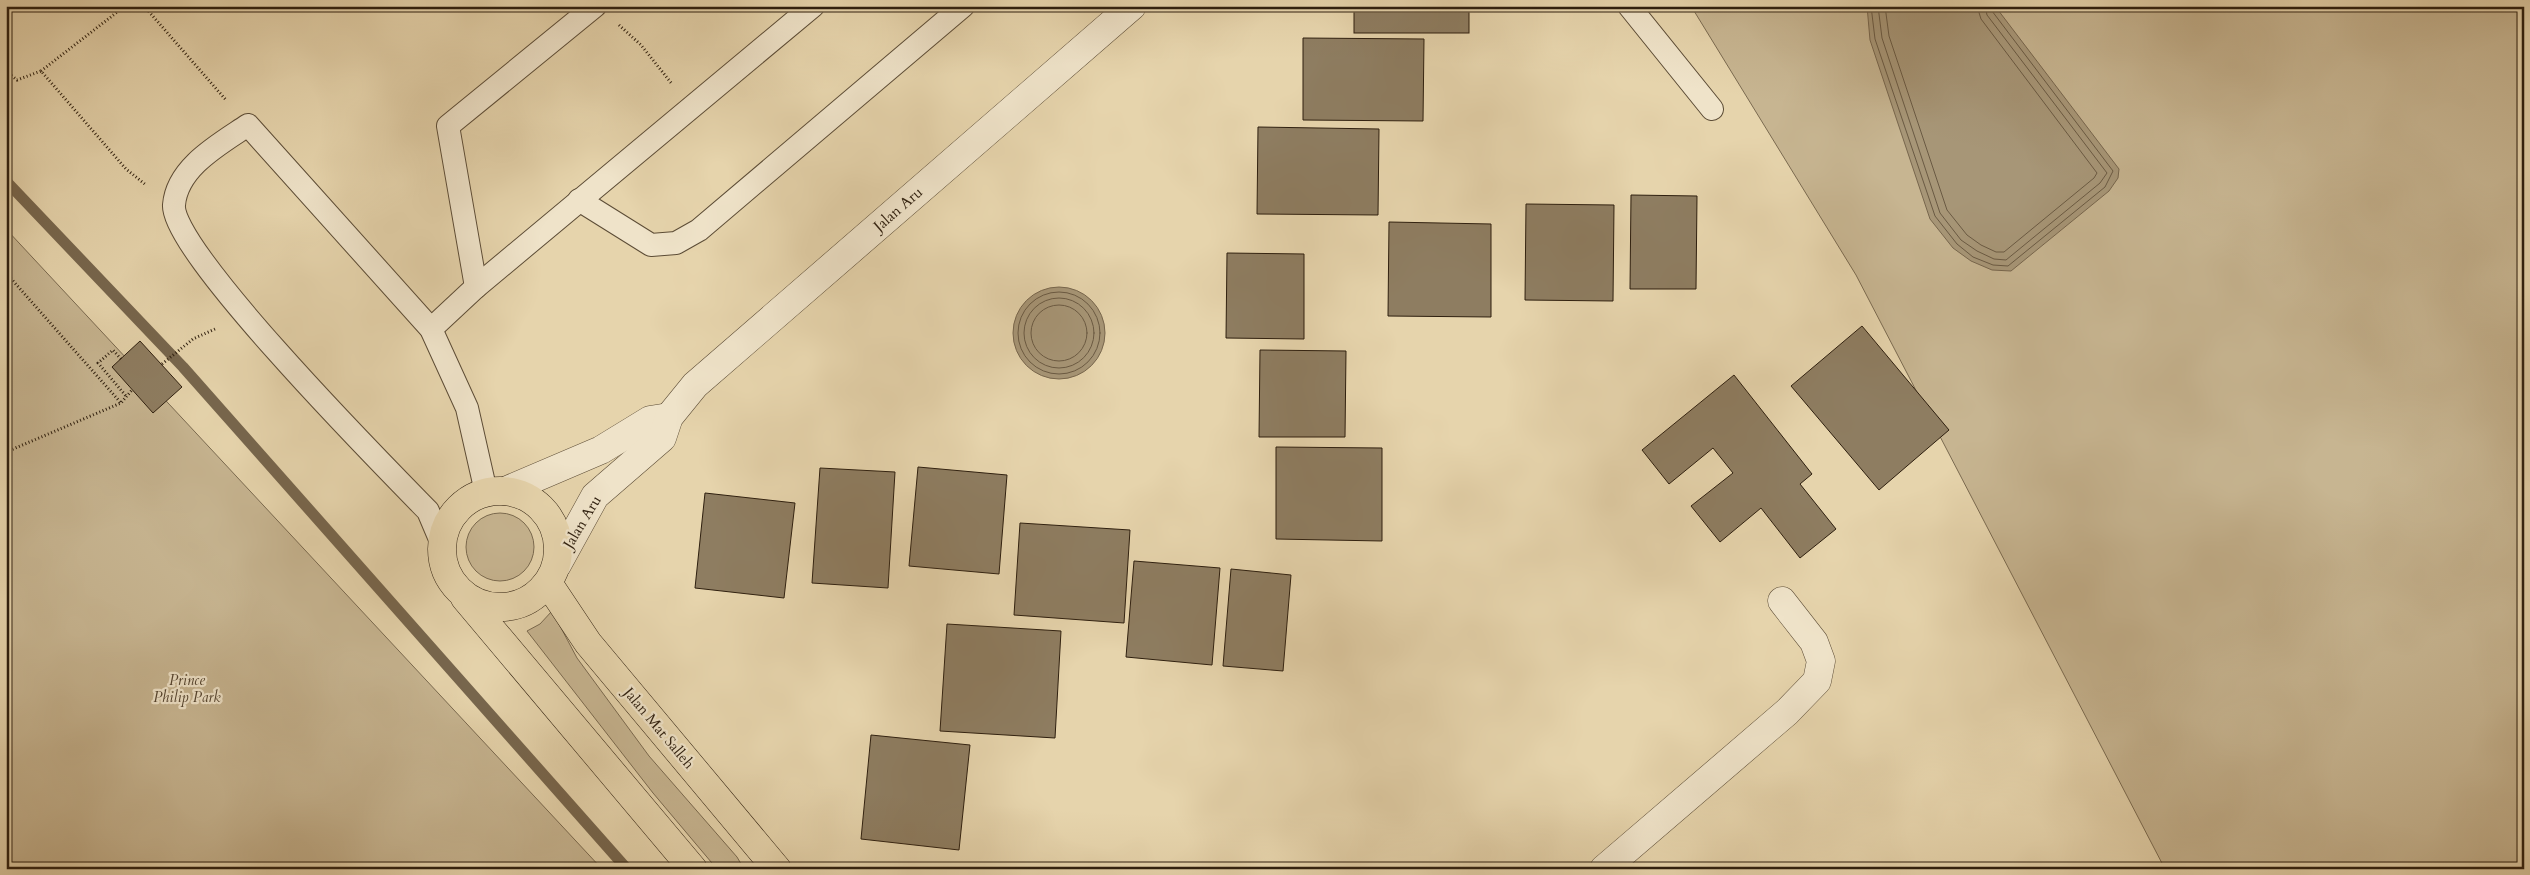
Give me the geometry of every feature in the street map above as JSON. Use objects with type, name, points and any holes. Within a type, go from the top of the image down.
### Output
[{"type":"main road","points":[[459,591],[472,601],[489,607],[506,608],[522,604],[537,596],[553,574],[559,544],[553,525],[542,508],[525,496],[495,492],[469,500],[455,511],[446,527],[442,544],[443,562],[449,578],[459,591],[693,869]]},
{"type":"main road","name":"Jalan Mat Salleh","points":[[553,574],[588,643],[776,869]]},
{"type":"street","name":"Jalan Aru","points":[[553,574],[595,496],[662,438],[669,416],[695,385],[1132,6]]},
{"type":"street","points":[[495,492],[601,450],[650,420],[669,416]]},
{"type":"street","points":[[1604,869],[1787,712],[1818,681],[1820,661],[1814,642],[1782,601]]},
{"type":"lane","points":[[476,286],[448,126],[595,6]]},
{"type":"lane","points":[[431,329],[476,286],[813,6]]},
{"type":"lane","points":[[578,200],[651,245],[676,242],[699,230],[963,6]]},
{"type":"lane","points":[[1629,6],[1712,109]]},
{"type":"lane","points":[[442,544],[428,511],[246,316],[181,229],[174,207],[176,190],[198,160],[248,125],[331,215],[431,329],[467,408],[495,492]]},
{"type":"path","points":[[6,71],[17,80],[42,71],[125,6]]},
{"type":"path","points":[[144,6],[248,125]]},
{"type":"path","points":[[640,45],[654,62]]},
{"type":"path","points":[[42,71],[126,169],[174,207]]},
{"type":"path","points":[[6,273],[121,403]]},
{"type":"path","points":[[162,364],[194,339]]},
{"type":"path","points":[[121,359],[113,350],[98,363],[126,396]]},
{"type":"path","points":[[6,452],[121,403],[132,390]]},
{"type":"green space","points":[[1691,6],[2524,6],[2524,869],[2165,869],[1856,275]]},
{"type":"green space","name":"Prince Philip Park","points":[[6,229],[602,869],[6,869]]},
{"type":"green space","points":[[500,513],[513,516],[524,523],[531,534],[534,547],[531,560],[524,571],[513,578],[500,581],[487,578],[476,571],[469,560],[466,547],[469,534],[476,523],[487,516]]},
{"type":"green space","points":[[552,611],[577,658],[649,756],[737,857],[744,869],[717,869],[653,793],[527,631],[540,624]]},
{"type":"water","points":[[1867,6],[1995,6],[2119,169],[2118,178],[2109,191],[2011,271],[1992,270],[1971,261],[1953,248],[1930,219],[1870,40]]},
{"type":"water","points":[[1050,287],[1068,287],[1085,294],[1098,307],[1105,324],[1105,342],[1098,359],[1085,372],[1068,379],[1050,379],[1033,372],[1020,359],[1013,342],[1013,324],[1020,307],[1033,294]]},
{"type":"building","points":[[1354,6],[1469,6],[1469,33],[1354,33]]},
{"type":"building","points":[[1303,38],[1424,39],[1423,121],[1303,120]]},
{"type":"building","points":[[1258,127],[1379,129],[1378,215],[1257,214]]},
{"type":"building","points":[[1631,195],[1697,196],[1696,289],[1630,289]]},
{"type":"building","points":[[1526,204],[1614,205],[1613,301],[1525,300]]},
{"type":"building","points":[[1389,222],[1491,224],[1491,317],[1388,316]]},
{"type":"building","points":[[1227,253],[1304,254],[1304,339],[1226,338]]},
{"type":"building","points":[[1862,326],[1949,430],[1879,490],[1791,386]]},
{"type":"building","points":[[140,341],[182,387],[153,413],[112,367]]},
{"type":"building","points":[[1260,350],[1346,351],[1345,437],[1259,437]]},
{"type":"building","points":[[1734,375],[1812,474],[1800,484],[1836,529],[1800,558],[1761,508],[1720,542],[1691,506],[1733,473],[1713,448],[1669,484],[1642,450]]},
{"type":"building","points":[[1276,447],[1382,448],[1382,541],[1276,539]]},
{"type":"building","points":[[918,467],[1007,475],[999,574],[909,566]]},
{"type":"building","points":[[820,468],[895,472],[888,588],[812,583]]},
{"type":"building","points":[[705,493],[795,503],[784,598],[695,588]]},
{"type":"building","points":[[1020,523],[1130,530],[1124,623],[1014,615]]},
{"type":"building","points":[[1134,561],[1220,568],[1212,665],[1126,657]]},
{"type":"building","points":[[1231,569],[1291,575],[1283,671],[1223,666]]},
{"type":"building","points":[[947,624],[1061,631],[1055,738],[940,731]]},
{"type":"building","points":[[871,735],[970,745],[959,850],[861,839]]},
{"type":"waterway","points":[[6,181],[183,367],[627,869]]}]
